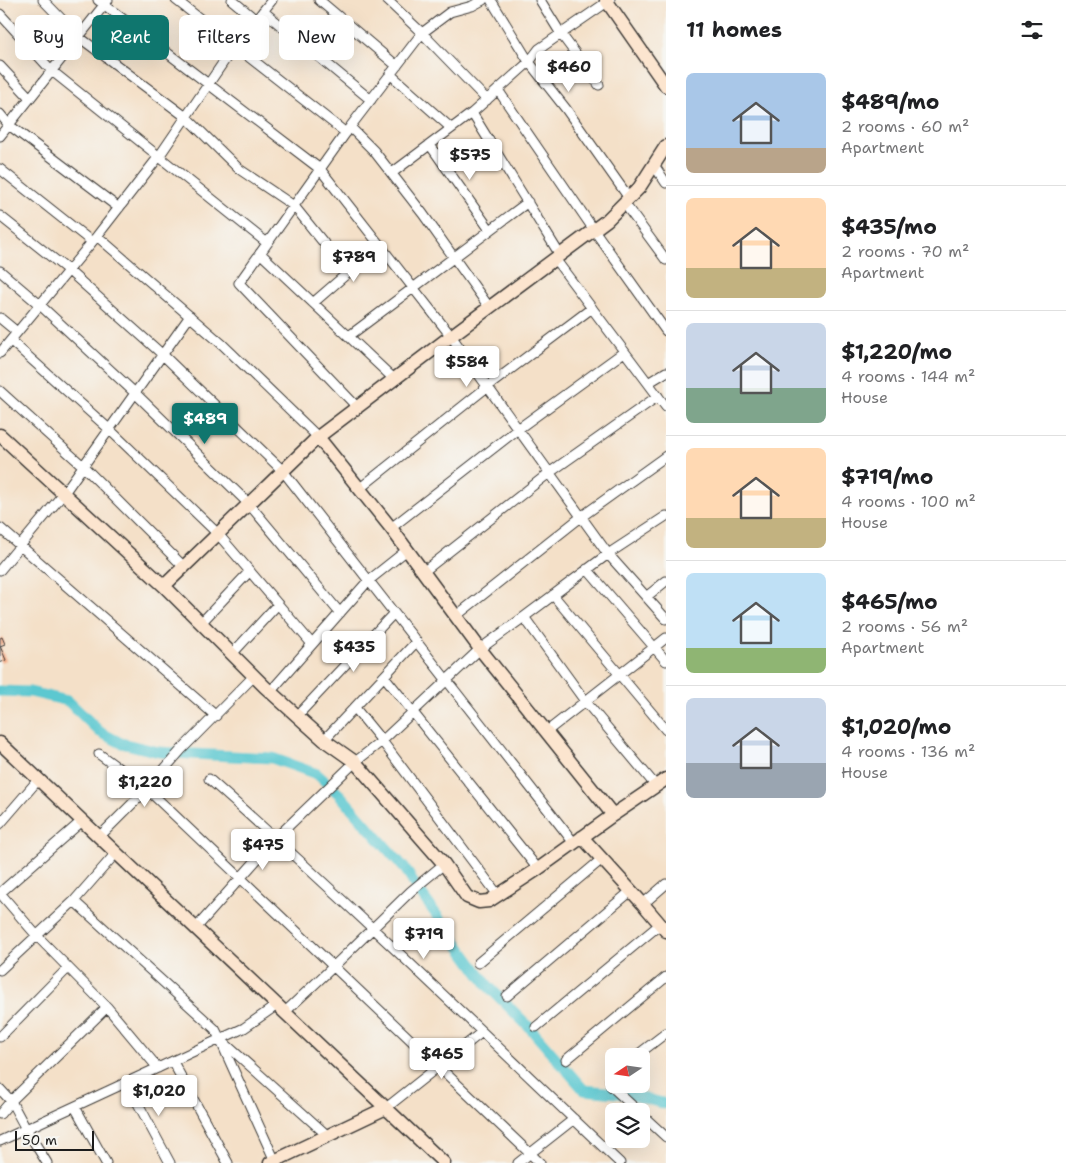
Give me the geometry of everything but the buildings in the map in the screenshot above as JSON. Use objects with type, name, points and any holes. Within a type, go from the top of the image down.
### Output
[{"type":"street","points":[[43,0],[58,15]]},
{"type":"street","points":[[176,0],[195,15]]},
{"type":"street","points":[[232,0],[250,15]]},
{"type":"street","points":[[260,15],[272,0]]},
{"type":"street","points":[[319,0],[397,66]]},
{"type":"street","points":[[387,0],[487,100]]},
{"type":"street","points":[[357,407],[239,283],[348,130],[422,33],[450,12],[472,6],[484,0]]},
{"type":"street","points":[[491,0],[529,62],[566,109],[666,260]]},
{"type":"street","points":[[540,0],[561,34],[599,85]]},
{"type":"street","points":[[392,174],[472,113],[529,62],[539,49],[608,0],[666,86]]},
{"type":"street","points":[[82,33],[103,2],[320,169],[450,336],[608,554],[666,619]]},
{"type":"street","points":[[263,11],[371,100]]},
{"type":"street","points":[[0,14],[52,71],[267,243]]},
{"type":"street","points":[[82,39],[186,117],[239,169],[294,206],[348,273]]},
{"type":"street","points":[[0,136],[61,60]]},
{"type":"street","points":[[0,354],[95,239],[159,157],[225,60]]},
{"type":"street","points":[[254,60],[374,151],[423,214],[489,308]]},
{"type":"street","points":[[0,66],[30,98]]},
{"type":"street","points":[[390,74],[452,128]]},
{"type":"street","points":[[498,90],[666,331]]},
{"type":"street","points":[[472,113],[528,202],[558,257],[592,308],[666,407]]},
{"type":"street","points":[[0,114],[9,125],[119,208]]},
{"type":"street","points":[[430,145],[490,230]]},
{"type":"street","points":[[164,586],[318,437],[450,336],[607,220],[639,188],[666,146]]},
{"type":"street","points":[[654,165],[666,183]]},
{"type":"street","points":[[0,169],[95,239],[190,316],[223,345],[318,437],[407,550],[480,649],[613,815]]},
{"type":"street","points":[[349,336],[528,202]]},
{"type":"street","points":[[0,216],[69,271],[163,355],[283,471],[446,680],[578,840],[602,859],[663,928]]},
{"type":"street","points":[[313,303],[380,246]]},
{"type":"street","points":[[260,253],[394,379]]},
{"type":"street","points":[[0,271],[40,305],[135,393],[248,504],[340,613]]},
{"type":"street","points":[[359,489],[487,387],[592,308]]},
{"type":"street","points":[[0,570],[64,493],[190,316]]},
{"type":"street","points":[[0,318],[17,332]]},
{"type":"street","points":[[11,341],[110,429],[218,534],[312,644]]},
{"type":"street","points":[[390,528],[518,429],[624,352]]},
{"type":"street","points":[[648,383],[666,372]]},
{"type":"street","points":[[0,391],[83,466],[184,567]]},
{"type":"street","points":[[423,572],[549,472],[658,396]]},
{"type":"street","points":[[0,435],[164,586],[270,692],[324,740],[355,762],[444,864],[467,897],[479,902],[489,901],[538,869],[661,783],[585,702],[524,617]]},
{"type":"street","points":[[456,616],[581,517],[666,456]]},
{"type":"street","points":[[196,928],[276,838],[355,762],[382,741],[480,649],[587,569],[666,516]]},
{"type":"street","points":[[0,528],[216,716]]},
{"type":"street","points":[[270,692],[368,581],[407,550]]},
{"type":"street","points":[[587,569],[666,661]]},
{"type":"street","points":[[201,623],[250,571]]},
{"type":"street","points":[[646,597],[666,581]]},
{"type":"street","points":[[553,595],[666,730]]},
{"type":"street","points":[[232,654],[278,604]]},
{"type":"street","points":[[297,716],[394,613]]},
{"type":"street","points":[[546,732],[666,638]]},
{"type":"street","points":[[324,740],[416,642]]},
{"type":"street","points":[[99,837],[254,676]]},
{"type":"street","points":[[384,676],[538,869]]},
{"type":"street","points":[[354,708],[382,741],[498,895]]},
{"type":"street","points":[[0,743],[444,1163]]},
{"type":"street","points":[[99,754],[147,789],[540,1163]]},
{"type":"street","points":[[209,779],[373,928],[620,1163]]},
{"type":"street","points":[[0,824],[38,780]]},
{"type":"street","points":[[82,821],[0,893],[37,936],[107,1007],[158,1068]]},
{"type":"street","points":[[0,970],[74,901],[116,853]]},
{"type":"street","points":[[478,963],[602,859]]},
{"type":"street","points":[[0,1142],[244,1028],[281,1008],[334,966],[414,889],[444,864]]},
{"type":"street","points":[[643,904],[666,884]]},
{"type":"street","points":[[507,996],[631,891]]},
{"type":"street","points":[[74,901],[216,1028],[230,1062],[278,1161],[386,1108],[482,1032]]},
{"type":"street","points":[[536,1027],[658,926],[663,928]]},
{"type":"street","points":[[0,1037],[68,968]]},
{"type":"street","points":[[566,1060],[666,977]]},
{"type":"street","points":[[0,1114],[107,1007]]},
{"type":"street","points":[[646,1048],[666,1033]]},
{"type":"street","points":[[220,1039],[328,1136]]},
{"type":"street","points":[[172,1062],[228,1163]]},
{"type":"street","points":[[127,1083],[170,1163]]},
{"type":"street","points":[[0,1089],[11,1101],[47,1163]]},
{"type":"street","points":[[619,1093],[630,1103]]},
{"type":"street","points":[[75,1107],[106,1163]]},
{"type":"street","points":[[518,1163],[574,1119]]},
{"type":"street","points":[[650,1122],[666,1137]]},
{"type":"waterway","points":[[0,691],[30,692],[68,701],[100,732],[121,743],[159,752],[272,758],[317,774],[340,795],[406,870],[414,884],[489,987],[529,1027],[584,1090],[628,1094],[666,1104]]}]
